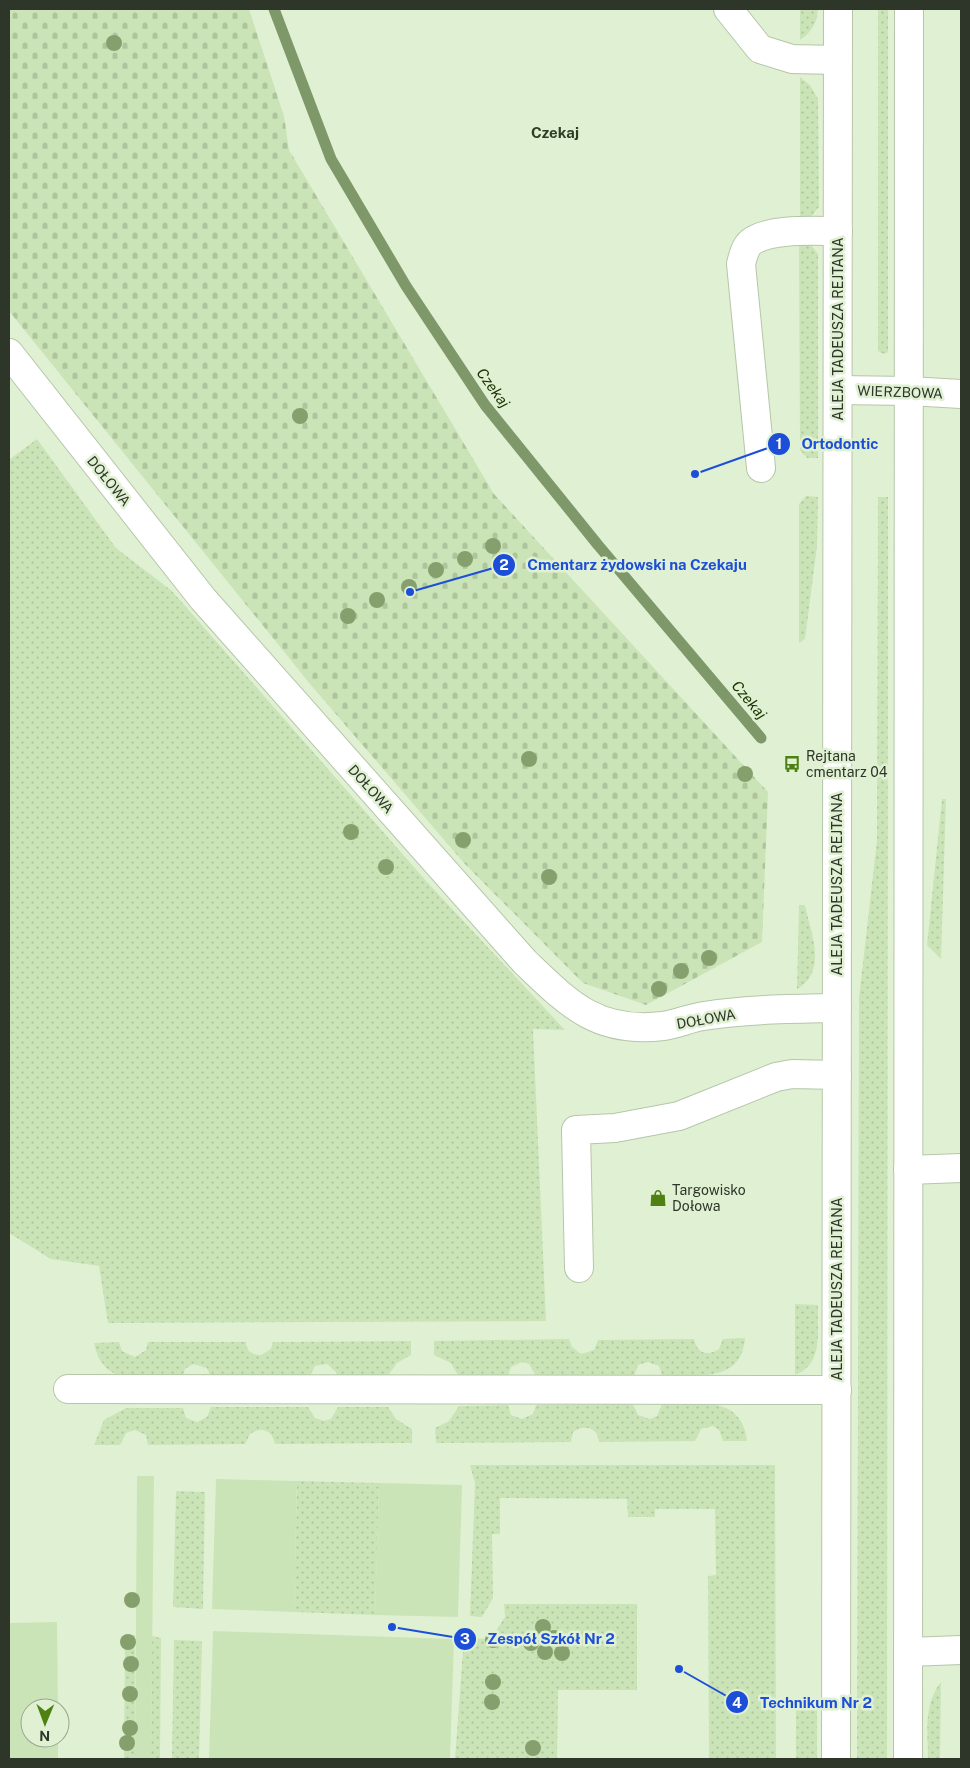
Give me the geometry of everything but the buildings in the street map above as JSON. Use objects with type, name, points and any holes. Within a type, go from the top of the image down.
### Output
[{"type":"main road","points":[[728,9],[760,49],[792,59],[838,60]]},
{"type":"main road","name":"ALEJA TADEUSZA REJTANA","points":[[836,1759],[838,9]]},
{"type":"main road","points":[[908,1759],[909,9]]},
{"type":"main road","points":[[761,468],[741,264],[745,250],[751,242],[764,236],[792,232],[838,231]]},
{"type":"main road","name":"DOŁOWA","points":[[9,353],[203,599],[525,962],[558,994],[586,1014],[618,1026],[642,1028],[665,1026],[703,1016],[721,1014],[837,1008]]},
{"type":"main road","name":"WIERZBOWA","points":[[838,390],[961,394]]},
{"type":"main road","points":[[579,1268],[576,1130],[615,1128],[679,1116],[784,1075],[837,1075]]},
{"type":"main road","points":[[908,1170],[961,1168]]},
{"type":"main road","points":[[68,1389],[837,1390]]},
{"type":"main road","points":[[908,1652],[961,1650]]},
{"type":"green space","points":[[9,9],[249,9],[284,116],[289,150],[494,494],[768,792],[762,942],[646,1005],[583,983],[464,863],[310,684],[9,311]]},
{"type":"green space","points":[[800,9],[818,9],[813,27],[800,40]]},
{"type":"green space","points":[[878,9],[888,9],[888,352],[884,354],[878,351]]},
{"type":"green space","points":[[800,77],[810,85],[818,99],[819,207],[809,219],[800,219]]},
{"type":"green space","points":[[799,241],[808,241],[818,254],[818,458],[807,458],[800,450]]},
{"type":"green space","points":[[37,439],[116,548],[172,591],[427,882],[565,1030],[533,1029],[546,1321],[108,1323],[99,1266],[51,1259],[9,1233],[9,460]]},
{"type":"green space","points":[[806,496],[818,497],[817,546],[805,639],[799,643],[799,504]]},
{"type":"green space","points":[[878,497],[888,497],[887,1759],[857,1759],[859,998],[877,840]]},
{"type":"green space","points":[[942,799],[946,799],[941,959],[927,945]]},
{"type":"green space","points":[[799,905],[805,905],[815,951],[815,962],[812,972],[806,981],[797,989]]},
{"type":"green space","points":[[795,1304],[818,1305],[818,1335],[815,1355],[811,1363],[795,1375]]},
{"type":"green space","points":[[745,1338],[742,1353],[735,1363],[726,1370],[715,1374],[688,1376],[662,1375],[659,1366],[648,1362],[638,1365],[634,1376],[536,1376],[529,1364],[522,1362],[511,1367],[508,1377],[459,1377],[451,1363],[434,1355],[434,1341],[569,1339],[572,1347],[581,1354],[594,1350],[598,1340],[694,1339],[697,1348],[703,1352],[710,1353],[719,1349],[723,1339]]},
{"type":"green space","points":[[411,1341],[411,1355],[397,1363],[387,1377],[338,1378],[336,1372],[327,1364],[315,1366],[309,1378],[211,1378],[207,1368],[193,1364],[185,1369],[182,1378],[128,1378],[106,1368],[99,1358],[94,1343],[119,1342],[122,1351],[135,1357],[146,1350],[148,1342],[246,1342],[250,1352],[261,1355],[271,1349],[273,1342]]},
{"type":"green space","points":[[703,1403],[715,1405],[727,1409],[736,1415],[743,1426],[747,1441],[723,1441],[719,1430],[713,1426],[701,1429],[695,1441],[599,1442],[593,1430],[582,1428],[573,1432],[571,1442],[436,1443],[435,1428],[449,1421],[459,1406],[508,1405],[511,1415],[522,1419],[533,1414],[536,1405],[633,1404],[638,1415],[650,1419],[657,1416],[662,1404]]},
{"type":"green space","points":[[211,1407],[308,1407],[315,1418],[324,1421],[331,1419],[338,1407],[388,1407],[396,1419],[412,1429],[412,1443],[275,1444],[272,1435],[266,1431],[259,1430],[250,1434],[245,1444],[148,1445],[146,1435],[135,1430],[126,1433],[120,1445],[94,1445],[104,1420],[126,1408],[183,1408],[186,1418],[197,1422],[207,1417]]},
{"type":"green space","points":[[470,1465],[775,1465],[776,1759],[709,1759],[708,1576],[716,1575],[715,1509],[655,1509],[655,1517],[628,1517],[627,1499],[500,1498],[500,1534],[492,1534],[493,1598],[482,1617],[470,1616],[475,1483]]},
{"type":"green space","points":[[137,1476],[154,1476],[151,1759],[135,1759]]},
{"type":"green space","points":[[216,1479],[297,1481],[294,1612],[212,1609]]},
{"type":"green space","points":[[297,1481],[379,1483],[375,1615],[294,1612]]},
{"type":"green space","points":[[379,1483],[462,1485],[458,1617],[375,1615]]},
{"type":"green space","points":[[176,1491],[205,1492],[203,1609],[173,1607]]},
{"type":"green space","points":[[504,1604],[637,1604],[637,1690],[558,1690],[557,1759],[455,1759],[464,1638],[491,1639],[505,1617]]},
{"type":"green space","points":[[57,1622],[58,1698],[20,1698],[20,1748],[58,1748],[58,1759],[9,1759],[9,1623]]},
{"type":"green space","points":[[213,1631],[454,1639],[450,1759],[209,1759]]},
{"type":"green space","points":[[125,1635],[135,1635],[135,1759],[124,1759]]},
{"type":"green space","points":[[152,1636],[161,1638],[160,1759],[151,1759]]},
{"type":"green space","points":[[174,1640],[202,1641],[199,1759],[172,1759]]},
{"type":"green space","points":[[941,1682],[940,1759],[928,1759],[927,1729],[929,1709],[935,1691]]},
{"type":"green space","points":[[796,1709],[817,1709],[817,1759],[796,1759]]},
{"type":"waterway","name":"Czekaj","points":[[274,9],[331,159],[406,286],[485,405],[598,545],[761,738]]},
{"type":"place","name":"Ortodontic","points":[[695,474]]},
{"type":"place","name":"Cmentarz żydowski na Czekaju","points":[[410,592]]},
{"type":"place","name":"Rejtana cmentarz 04","points":[[792,764]]},
{"type":"place","name":"Targowisko Dołowa","points":[[658,1198]]},
{"type":"place","name":"Zespół Szkół Nr 2","points":[[392,1627]]},
{"type":"place","name":"Technikum Nr 2","points":[[679,1669]]},
{"type":"district","name":"Czekaj","points":[[555,133]]}]
